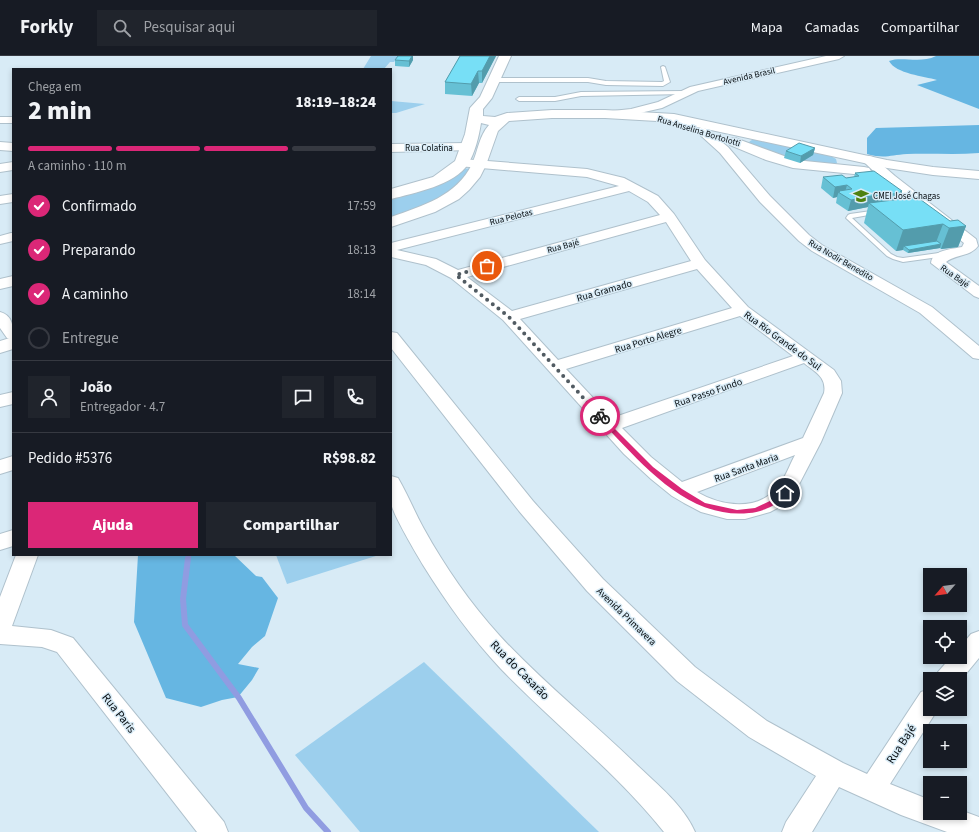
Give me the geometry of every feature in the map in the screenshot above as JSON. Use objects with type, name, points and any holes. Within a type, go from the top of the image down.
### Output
[{"type":"street","points":[[392,194],[438,180],[453,171],[462,163],[478,106],[485,101],[505,56]]},
{"type":"street","name":"Avenida Brasil","points":[[605,114],[632,112],[662,105],[694,89],[748,75],[839,56]]},
{"type":"street","points":[[485,101],[488,106],[502,114],[605,114],[651,117]]},
{"type":"street","points":[[662,105],[661,108],[663,112],[674,118]]},
{"type":"street","points":[[476,115],[478,119],[490,122],[502,114]]},
{"type":"street","points":[[392,222],[428,209],[460,191],[470,181],[478,167],[490,132],[502,114]]},
{"type":"street","name":"Rua Anselina Bortolotti","points":[[651,117],[674,118],[869,160],[979,177]]},
{"type":"street","name":"Rua Anselina Bortolotti","points":[[651,117],[702,131],[742,144],[784,162],[802,166],[885,173],[979,177]]},
{"type":"street","points":[[0,120],[12,120]]},
{"type":"street","name":"Rua Nodir Benedito","points":[[702,131],[719,146],[765,199],[804,238],[817,248],[926,310],[979,354]]},
{"type":"street","points":[[719,146],[742,144],[746,140],[760,137]]},
{"type":"street","points":[[0,146],[12,147]]},
{"type":"street","name":"Rua Colatina","points":[[392,148],[467,147]]},
{"type":"street","points":[[392,153],[415,148]]},
{"type":"street","points":[[830,168],[844,161],[838,154]]},
{"type":"street","name":"Rua Bajé","points":[[869,160],[920,206],[971,242],[971,246],[967,250],[947,254],[938,260],[938,263],[979,293]]},
{"type":"street","name":"Rua Colatina","points":[[462,163],[478,167]]},
{"type":"street","points":[[0,168],[12,166]]},
{"type":"street","name":"Rua Rio Grande do Sul","points":[[392,253],[431,262],[456,275],[509,317],[609,426],[651,468],[680,491],[703,505],[721,510],[737,512],[756,510],[774,502],[785,493],[812,442],[834,393],[834,386],[831,378],[825,371],[742,310],[700,263],[669,217],[653,199],[612,179],[587,173],[478,167]]},
{"type":"street","name":"Rua Pelotas","points":[[392,247],[631,187]]},
{"type":"street","points":[[0,200],[12,198]]},
{"type":"street","name":"Rua Bajé","points":[[456,275],[669,217]]},
{"type":"street","name":"Rua Gramado","points":[[509,317],[700,263]]},
{"type":"street","points":[[0,284],[12,282]]},
{"type":"street","name":"Rua Porto Alegre","points":[[555,367],[742,310]]},
{"type":"street","points":[[0,317],[12,334]]},
{"type":"street","name":"Avenida Primavera","points":[[392,338],[526,506],[595,585],[686,674],[758,729],[834,772],[923,810]]},
{"type":"street","points":[[0,347],[12,343]]},
{"type":"street","name":"Rua Passo Fundo","points":[[609,426],[806,358]]},
{"type":"street","points":[[0,401],[12,398]]},
{"type":"street","name":"Rua Santa Maria","points":[[680,491],[812,442]]},
{"type":"street","points":[[0,467],[12,463]]},
{"type":"street","name":"Rua do Casarão","points":[[392,485],[406,515],[425,549],[465,609],[485,635],[509,661],[640,784],[680,832]]},
{"type":"street","points":[[0,542],[12,538]]},
{"type":"street","points":[[0,627],[27,556]]},
{"type":"street","name":"Rua Paris","points":[[0,634],[59,641],[65,645],[214,832]]},
{"type":"street","points":[[953,672],[979,641]]},
{"type":"street","name":"Rua Bajé","points":[[872,789],[923,711]]},
{"type":"street","points":[[796,832],[834,772]]},
{"type":"street","name":"Avenida Primavera","points":[[950,820],[979,830]]},
{"type":"lane","points":[[494,80],[588,80],[606,83],[663,84],[668,80],[663,67]]},
{"type":"lane","points":[[518,99],[555,99],[581,94],[684,93]]},
{"type":"lane","points":[[887,211],[850,216],[849,218],[889,255],[895,258],[902,260],[928,255],[947,254]]},
{"type":"shaded area","points":[[371,56],[399,56],[394,62],[390,62],[385,68],[364,68]]},
{"type":"shaded area","points":[[936,56],[979,56],[979,109],[917,85],[937,80],[904,72],[889,61],[900,59],[918,60]]},
{"type":"shaded area","points":[[392,101],[425,104],[392,113]]},
{"type":"shaded area","points":[[979,125],[979,153],[907,154],[883,156],[867,154],[867,138],[876,128]]},
{"type":"shaded area","points":[[754,139],[831,156],[836,159],[837,163],[803,164],[748,144]]},
{"type":"shaded area","points":[[475,168],[442,199],[392,219],[392,197],[460,169]]},
{"type":"shaded area","points":[[138,556],[235,556],[256,576],[262,577],[278,598],[265,636],[252,647],[238,664],[259,668],[252,680],[238,697],[222,700],[201,707],[166,698],[134,622]]},
{"type":"shaded area","points":[[276,556],[376,556],[287,584]]},
{"type":"shaded area","points":[[424,662],[599,832],[360,832],[295,755]]},
{"type":"building","points":[[398,56],[412,56],[409,61],[395,60]]},
{"type":"building","points":[[460,56],[490,56],[482,71],[478,71],[471,84],[445,82]]},
{"type":"building","points":[[799,143],[815,148],[801,156],[786,151]]},
{"type":"building","points":[[874,171],[902,191],[900,192],[902,193],[882,194],[851,200],[838,192],[852,189],[847,185],[835,187],[823,177],[842,175],[846,178],[859,176],[855,173]]},
{"type":"building","points":[[917,197],[950,221],[958,220],[966,226],[949,228],[943,224],[903,230],[869,203]]},
{"type":"building","points":[[937,241],[941,244],[909,250],[904,246]]},
{"type":"waterway","points":[[188,558],[183,599],[185,625],[239,698],[306,808],[328,832]]},
{"type":"way so far","points":[[487,266],[456,275],[509,317],[600,416]]},
{"type":"place","name":"CMEI José Chagas","points":[[861,196]]},
{"type":"route","points":[[600,416],[631,450],[651,468],[680,491],[703,505],[721,510],[737,512],[756,510],[774,502],[785,493]]}]
